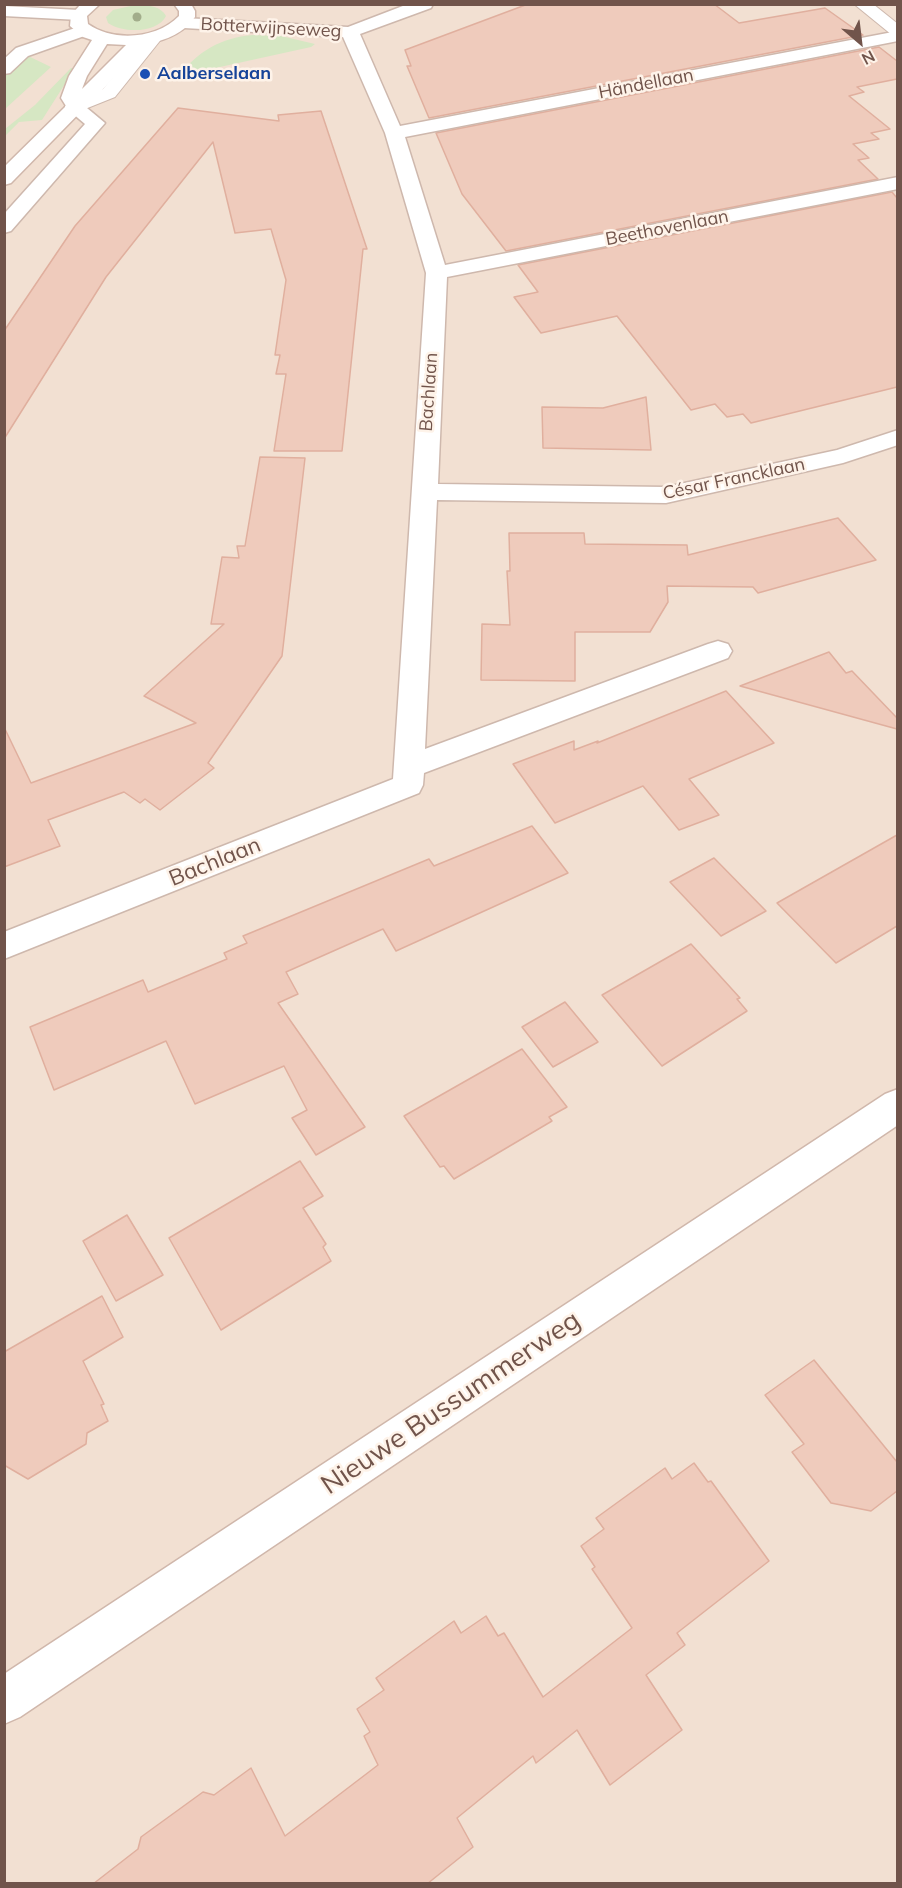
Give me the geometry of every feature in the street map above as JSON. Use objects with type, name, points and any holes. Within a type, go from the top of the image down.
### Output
[{"type":"street","points":[[102,38],[148,38],[167,33],[184,23],[188,11],[182,4]]},
{"type":"street","name":"Botterwijnseweg","points":[[184,23],[350,32],[425,4]]},
{"type":"street","points":[[4,11],[85,17],[102,38]]},
{"type":"street","points":[[4,69],[22,52],[85,17]]},
{"type":"street","name":"Bachlaan","points":[[4,946],[408,785],[437,273],[394,133],[350,32]]},
{"type":"street","name":"Händellaan","points":[[394,133],[897,34]]},
{"type":"street","points":[[4,227],[96,123],[74,107],[70,98],[78,76],[102,38]]},
{"type":"street","points":[[4,179],[74,107],[148,38]]},
{"type":"street","name":"Beethovenlaan","points":[[437,273],[897,183]]},
{"type":"street","name":"César Francklaan","points":[[423,492],[666,495],[843,456],[897,437]]},
{"type":"street","points":[[410,766],[718,651]]},
{"type":"street","name":"Nieuwe Bussummerweg","points":[[4,1701],[897,1105]]},
{"type":"lane","points":[[862,4],[897,34]]},
{"type":"shaded area","points":[[5,5],[897,5],[897,1883],[5,1883]]},
{"type":"green space","points":[[135,5],[156,8],[166,16],[155,26],[139,30],[122,29],[108,23],[106,17],[113,10]]},
{"type":"green space","points":[[252,35],[281,36],[315,44],[311,47],[179,76],[194,59],[211,47],[230,39]]},
{"type":"green space","points":[[26,55],[51,67],[5,109],[5,75]]},
{"type":"green space","points":[[71,68],[75,68],[42,120],[19,122],[5,136],[5,129],[35,105]]},
{"type":"building","points":[[528,4],[714,4],[739,23],[825,8],[863,35],[429,118],[407,66],[411,66],[405,50]]},
{"type":"building","points":[[879,47],[897,61],[897,79],[857,87],[864,92],[849,96],[890,129],[871,133],[879,139],[853,144],[869,158],[858,160],[878,179],[506,251],[462,194],[436,133]]},
{"type":"building","points":[[178,108],[279,121],[278,115],[321,111],[367,249],[363,249],[342,451],[274,451],[286,374],[276,374],[280,355],[275,355],[286,280],[271,229],[235,233],[213,142],[106,277],[4,439],[4,331],[75,226]]},
{"type":"building","points":[[892,192],[897,198],[897,387],[751,423],[743,414],[727,417],[715,404],[691,410],[617,316],[541,333],[514,297],[538,292],[518,265]]},
{"type":"building","points":[[646,397],[651,450],[543,448],[542,407],[603,408]]},
{"type":"building","points":[[260,457],[305,458],[282,656],[208,763],[214,768],[160,810],[145,799],[140,803],[124,792],[48,820],[60,846],[4,867],[4,727],[31,783],[196,723],[144,696],[224,624],[211,624],[222,557],[239,558],[237,546],[245,546]]},
{"type":"building","points":[[838,518],[876,560],[758,593],[753,587],[667,586],[668,602],[650,632],[575,632],[575,681],[481,680],[482,624],[510,625],[507,571],[510,571],[509,533],[584,533],[585,544],[687,545],[688,555]]},
{"type":"building","points":[[829,652],[846,673],[852,671],[897,718],[897,729],[740,686]]},
{"type":"building","points":[[726,691],[774,743],[689,779],[719,815],[679,830],[643,786],[555,823],[513,764],[574,741],[574,750],[598,741],[597,743]]},
{"type":"building","points":[[532,826],[568,873],[396,951],[383,929],[286,972],[298,994],[278,1003],[365,1127],[316,1155],[292,1118],[307,1110],[284,1066],[195,1104],[166,1041],[54,1090],[30,1027],[143,980],[148,992],[227,959],[224,953],[247,943],[243,936],[429,859],[434,866]]},
{"type":"building","points":[[897,835],[897,926],[836,963],[777,903]]},
{"type":"building","points":[[714,858],[766,911],[721,936],[670,882]]},
{"type":"building","points":[[691,944],[740,998],[737,999],[747,1011],[662,1066],[602,995]]},
{"type":"building","points":[[565,1002],[598,1042],[553,1067],[522,1027]]},
{"type":"building","points":[[522,1049],[567,1107],[549,1117],[552,1121],[454,1179],[444,1166],[440,1167],[404,1116]]},
{"type":"building","points":[[300,1161],[323,1196],[303,1208],[326,1244],[323,1247],[331,1261],[221,1330],[169,1238]]},
{"type":"building","points":[[127,1215],[163,1275],[116,1301],[83,1241]]},
{"type":"building","points":[[102,1296],[123,1337],[83,1361],[104,1404],[101,1405],[108,1421],[87,1433],[86,1444],[28,1479],[4,1465],[4,1352]]},
{"type":"building","points":[[814,1360],[897,1462],[897,1491],[871,1511],[831,1503],[792,1452],[804,1444],[765,1395]]},
{"type":"building","points":[[694,1463],[708,1482],[711,1481],[769,1561],[677,1633],[685,1645],[646,1675],[682,1730],[610,1785],[577,1730],[536,1763],[533,1756],[457,1818],[473,1847],[427,1884],[93,1884],[138,1849],[141,1837],[203,1792],[214,1795],[251,1768],[285,1836],[378,1765],[364,1736],[370,1732],[357,1709],[384,1690],[376,1678],[454,1621],[461,1633],[486,1616],[498,1636],[504,1633],[543,1697],[632,1628],[592,1569],[595,1567],[581,1546],[604,1529],[596,1518],[665,1468],[672,1479]]},
{"type":"place","name":"Aalberselaan","points":[[145,74]]}]
